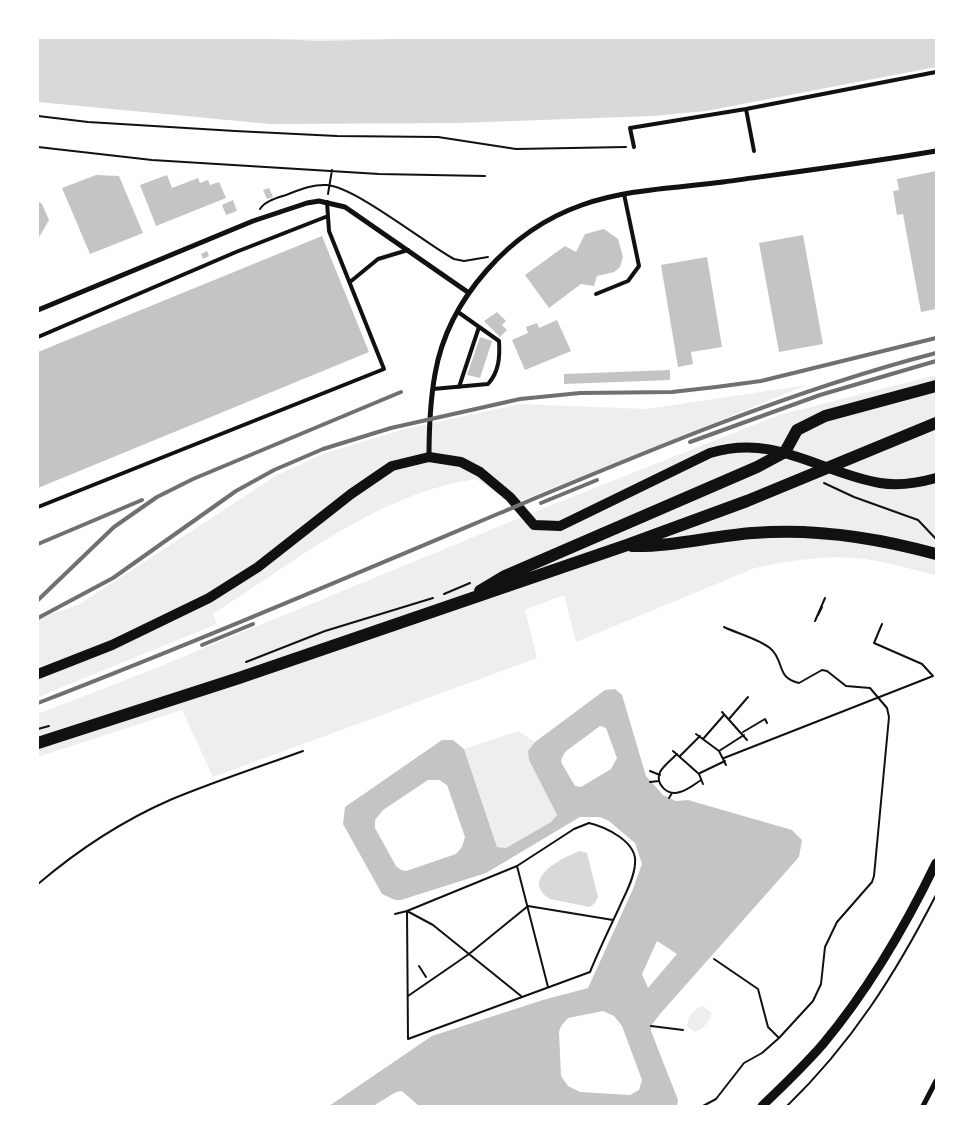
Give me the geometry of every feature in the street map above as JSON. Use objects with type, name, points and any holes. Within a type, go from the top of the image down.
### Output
[{"type":"highway","points":[[451,607],[505,576],[748,471],[785,452],[797,430],[809,423],[825,416],[936,386]]},
{"type":"highway","points":[[38,743],[451,607],[627,545],[785,485],[936,423]]},
{"type":"highway","points":[[627,545],[657,547],[690,540],[754,532],[806,533],[884,542],[936,554]]},
{"type":"main road","points":[[38,674],[112,645],[209,598],[258,567],[351,494],[392,466],[429,457],[461,462],[480,472],[510,497],[534,525],[549,527],[560,526],[710,453],[728,448],[748,446],[785,452],[855,477],[881,483],[903,484],[936,478]]},
{"type":"street","points":[[429,457],[429,420],[433,388],[442,350],[468,293],[521,238],[582,205],[624,194],[846,166],[936,151]]},
{"type":"street","points":[[38,310],[253,220],[306,203],[327,202],[345,207],[468,293]]},
{"type":"street","points":[[762,1106],[812,1056],[846,1016],[878,969],[936,863]]},
{"type":"street","points":[[923,1106],[936,1081]]},
{"type":"lane","points":[[634,147],[630,128],[746,109],[936,72]]},
{"type":"lane","points":[[746,109],[754,150]]},
{"type":"lane","points":[[596,294],[628,281],[639,266],[624,194]]},
{"type":"lane","points":[[38,507],[384,369],[329,231],[327,202]]},
{"type":"lane","points":[[38,337],[236,252],[328,216]]},
{"type":"lane","points":[[350,282],[378,259],[408,250]]},
{"type":"lane","points":[[433,388],[488,384],[495,376],[500,355],[499,341],[458,312]]},
{"type":"lane","points":[[459,387],[479,327]]},
{"type":"path","points":[[38,116],[88,122],[337,136],[438,137],[516,149],[634,147]]},
{"type":"path","points":[[38,147],[152,160],[379,174],[485,176]]},
{"type":"path","points":[[327,202],[332,170]]},
{"type":"path","points":[[818,480],[854,497],[918,520],[936,539]]},
{"type":"path","points":[[242,663],[325,631],[408,606],[470,583]]},
{"type":"path","points":[[815,621],[825,598]]},
{"type":"path","points":[[882,624],[874,643],[922,664],[933,676]]},
{"type":"path","points":[[703,1106],[716,1099],[744,1063],[762,1053],[779,1038],[813,1000],[821,984],[825,947],[837,922],[872,882],[889,717],[880,697],[870,688],[846,686],[828,671],[822,670],[798,683],[790,681],[784,675],[776,656],[770,648],[724,628]]},
{"type":"path","points":[[700,774],[724,759],[936,674]]},
{"type":"path","points":[[729,720],[748,697]]},
{"type":"path","points":[[722,712],[747,740]]},
{"type":"path","points":[[704,739],[724,715]]},
{"type":"path","points":[[719,751],[765,720],[767,723]]},
{"type":"path","points":[[38,729],[57,723]]},
{"type":"path","points":[[696,734],[719,751],[726,765]]},
{"type":"path","points":[[680,756],[700,736]]},
{"type":"path","points":[[38,884],[60,864],[110,831],[161,805],[303,751]]},
{"type":"path","points":[[673,751],[700,774],[703,784]]},
{"type":"path","points":[[677,754],[660,771],[659,780],[663,789],[672,793],[681,792],[701,780]]},
{"type":"path","points":[[650,771],[660,775]]},
{"type":"path","points":[[650,782],[659,780]]},
{"type":"path","points":[[669,798],[672,793]]},
{"type":"path","points":[[395,914],[407,911],[517,866],[574,829],[589,823],[603,827],[620,837],[632,851],[636,863],[629,885],[590,972],[408,1039],[407,911]]},
{"type":"path","points":[[517,866],[548,987]]},
{"type":"path","points":[[787,1106],[811,1083],[847,1041],[885,988],[936,895]]},
{"type":"path","points":[[408,996],[469,954],[528,906],[613,920]]},
{"type":"path","points":[[407,911],[433,925],[521,996]]},
{"type":"path","points":[[714,959],[758,989],[768,1027],[779,1038]]},
{"type":"path","points":[[419,966],[426,977]]},
{"type":"path","points":[[652,1026],[683,1030]]},
{"type":"shaded area","points":[[38,38],[250,38],[320,41],[433,38],[936,38],[936,67],[706,111],[652,116],[459,123],[270,124],[38,102]]},
{"type":"shaded area","points":[[250,38],[433,38],[320,41]]},
{"type":"shaded area","points":[[936,375],[936,575],[885,563],[842,557],[804,559],[779,563],[755,568],[576,642],[564,595],[525,610],[537,658],[213,777],[182,710],[38,757],[38,714],[151,670],[534,512],[779,415]]},
{"type":"shaded area","points":[[807,385],[513,504],[476,479],[440,487],[405,499],[338,532],[306,552],[213,614],[217,624],[38,697],[38,619],[80,604],[277,475],[326,453],[401,430],[520,404],[647,409]]},
{"type":"shaded area","points":[[518,731],[535,742],[528,751],[529,760],[557,815],[551,822],[506,848],[497,847],[464,749]]},
{"type":"shaded area","points":[[580,851],[587,853],[598,897],[590,907],[550,899],[542,891],[539,884],[541,877],[547,870],[564,858]]},
{"type":"shaded area","points":[[703,1006],[712,1013],[705,1025],[695,1032],[687,1026],[689,1017],[698,1007]]},
{"type":"building","points":[[936,171],[936,309],[921,312],[903,214],[897,215],[893,191],[899,190],[897,179]]},
{"type":"building","points":[[96,175],[119,176],[143,233],[90,254],[62,188]]},
{"type":"building","points":[[167,175],[172,188],[198,178],[200,183],[208,180],[210,185],[219,182],[226,198],[156,226],[140,185]]},
{"type":"building","points":[[269,188],[273,197],[267,199],[263,190]]},
{"type":"building","points":[[233,200],[237,211],[226,215],[222,205]]},
{"type":"building","points":[[38,201],[42,204],[49,220],[38,239]]},
{"type":"building","points":[[604,229],[618,239],[623,257],[620,267],[614,272],[597,276],[594,286],[581,284],[549,308],[525,275],[565,246],[576,252],[585,234]]},
{"type":"building","points":[[803,235],[823,344],[779,352],[759,243]]},
{"type":"building","points":[[322,236],[369,352],[38,488],[38,352]]},
{"type":"building","points":[[207,251],[209,256],[203,259],[201,254]]},
{"type":"building","points":[[707,257],[722,347],[691,352],[693,364],[678,367],[661,265]]},
{"type":"building","points":[[497,312],[506,321],[502,325],[507,330],[500,337],[484,321]]},
{"type":"building","points":[[557,320],[571,351],[525,370],[512,340],[528,333],[526,327],[537,323],[539,328]]},
{"type":"building","points":[[480,337],[492,341],[480,378],[467,375]]},
{"type":"building","points":[[670,370],[670,380],[564,384],[564,374]]},
{"type":"building","points":[[615,689],[622,695],[646,776],[663,795],[676,801],[688,800],[792,830],[802,840],[799,857],[651,1026],[651,1031],[678,1100],[677,1106],[419,1106],[402,1091],[396,1092],[373,1106],[329,1106],[432,1036],[543,1000],[588,988],[633,889],[642,864],[635,843],[609,821],[600,817],[580,817],[486,873],[401,900],[395,900],[382,894],[343,824],[345,807],[442,740],[453,740],[464,749],[497,847],[506,848],[551,822],[557,815],[529,760],[528,751],[535,742],[605,690]],"holes":[[[600,726],[606,728],[617,758],[611,769],[581,787],[575,786],[561,762],[565,752]],[[428,780],[439,780],[447,785],[465,837],[462,847],[456,854],[406,871],[401,870],[396,866],[375,828],[375,820],[383,810]],[[657,941],[677,954],[648,988],[642,974]],[[603,1011],[614,1016],[622,1026],[642,1080],[639,1090],[630,1095],[580,1092],[568,1086],[561,1076],[559,1032],[561,1026],[568,1018]]]},
{"type":"railway","points":[[38,618],[113,578],[236,491],[274,470],[323,449],[391,428],[520,399],[580,393],[672,392],[761,381],[936,338]]},
{"type":"railway","points":[[38,703],[212,634],[661,446],[825,386],[936,353]]},
{"type":"railway","points":[[690,442],[820,395],[936,361]]},
{"type":"railway","points":[[38,600],[114,527],[157,497],[193,479],[401,392]]},
{"type":"railway","points":[[541,503],[597,480]]},
{"type":"railway","points":[[38,544],[142,500]]},
{"type":"railway","points":[[202,645],[253,624]]}]
